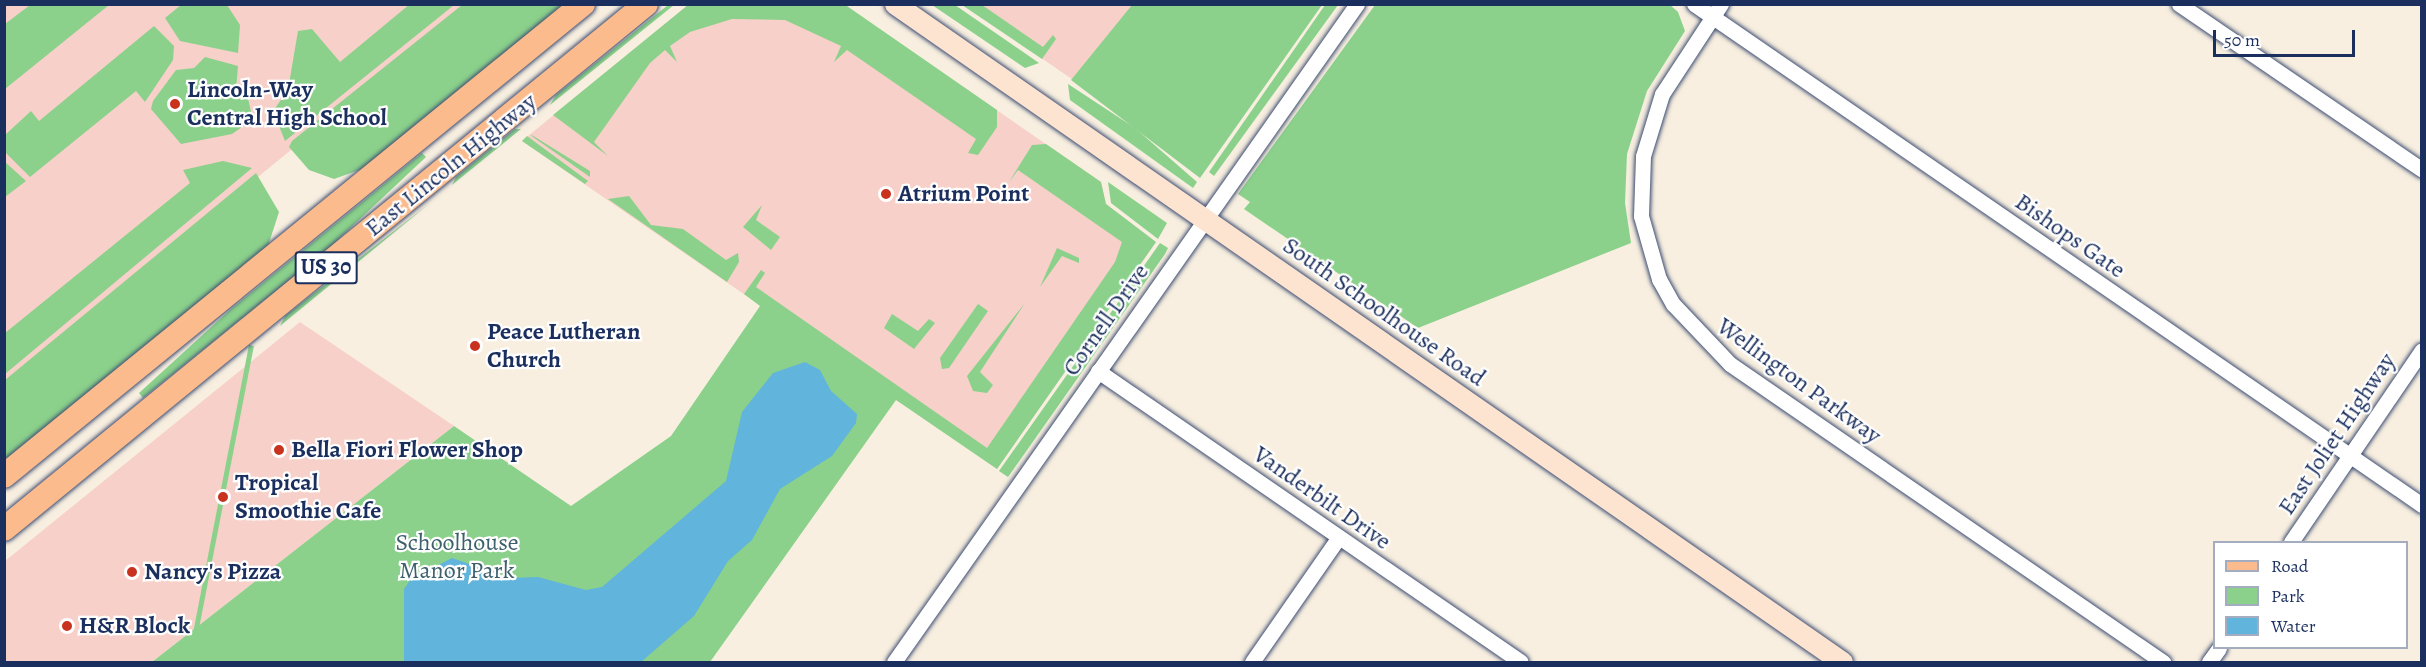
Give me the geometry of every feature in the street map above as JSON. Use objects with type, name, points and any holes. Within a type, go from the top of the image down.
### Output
[{"type":"main road","name":"East Lincoln Highway","points":[[4,476],[583,4]]},
{"type":"main road","name":"East Lincoln Highway","points":[[4,529],[646,4]]},
{"type":"street","name":"South Schoolhouse Road","points":[[895,4],[1842,663]]},
{"type":"street","name":"Cornell Drive","points":[[894,663],[1204,218],[1357,4]]},
{"type":"street","name":"Bishops Gate","points":[[1694,4],[1717,11],[2421,505]]},
{"type":"street","points":[[2179,4],[2421,170]]},
{"type":"street","name":"Wellington Parkway","points":[[1717,11],[1662,94],[1643,156],[1641,216],[1659,279],[1673,304],[1730,363],[2163,663]]},
{"type":"street","name":"East Joliet Highway","points":[[2292,541],[2421,350]]},
{"type":"street","name":"Vanderbilt Drive","points":[[1098,371],[1521,663]]},
{"type":"street","points":[[1252,663],[1340,537]]},
{"type":"street","points":[[2209,663],[2218,649]]},
{"type":"shaded area","name":"Lincoln-Way Central High School","points":[[5,5],[468,5],[5,384]]},
{"type":"shaded area","points":[[688,5],[844,5],[1101,182],[1106,204],[1156,242],[997,469],[522,141]]},
{"type":"shaded area","points":[[964,5],[1255,5],[1161,140]]},
{"type":"shaded area","points":[[300,322],[454,426],[152,662],[5,662],[5,561]]},
{"type":"green space","points":[[410,4],[454,5],[285,141],[273,111],[288,90],[298,31],[312,29],[340,62]]},
{"type":"green space","points":[[844,4],[997,110],[997,127],[978,155],[968,153],[976,139],[847,50],[834,62],[841,46],[785,20],[732,19],[690,32],[670,46],[677,62],[665,50],[650,63],[594,142],[608,156],[553,115],[688,5]]},
{"type":"green space","points":[[1669,4],[1678,12],[1685,31],[1647,91],[1627,154],[1625,203],[1631,243],[1418,328],[1244,209],[1250,202],[1238,194],[1375,5]]},
{"type":"green space","points":[[30,5],[109,5],[5,89],[5,24]]},
{"type":"green space","points":[[181,5],[227,5],[240,25],[238,53],[180,41],[165,18]]},
{"type":"green space","points":[[462,5],[564,5],[362,169],[334,179],[309,170],[289,147],[292,141]]},
{"type":"green space","points":[[668,5],[674,5],[550,105],[556,95]]},
{"type":"green space","points":[[932,5],[955,5],[1039,63],[1025,68]]},
{"type":"green space","points":[[962,5],[982,5],[1043,47],[1053,35],[1056,39],[1042,59]]},
{"type":"green space","points":[[1132,5],[1322,5],[1200,178],[1071,80]]},
{"type":"green space","points":[[1325,5],[1338,5],[1214,176],[1209,172]]},
{"type":"green space","points":[[154,26],[174,46],[173,60],[145,102],[136,91],[30,177],[5,152],[5,135],[31,111],[39,121]]},
{"type":"green space","points":[[205,57],[238,66],[236,91],[248,98],[251,112],[245,125],[232,134],[181,144],[151,109],[153,101],[176,70],[194,68]]},
{"type":"green space","points":[[1068,84],[1135,128],[1197,182],[1193,188],[1070,100]]},
{"type":"green space","points":[[515,129],[521,129],[452,185],[456,177]]},
{"type":"green space","points":[[530,134],[590,171],[590,177],[533,137]]},
{"type":"green space","points":[[527,136],[588,181],[585,184],[522,141]]},
{"type":"green space","name":"Schoolhouse Manor Park","points":[[1046,144],[1101,182],[1106,204],[1156,242],[997,469],[896,400],[710,662],[152,662],[454,426],[571,506],[671,436],[760,306],[744,294],[761,270],[765,273],[756,287],[987,448],[1115,262],[1122,242],[1018,170],[1009,182],[1032,145]]},
{"type":"green space","points":[[422,153],[426,157],[328,249],[143,398],[139,393],[231,309]]},
{"type":"green space","points":[[4,161],[26,181],[5,197],[4,197]]},
{"type":"green space","points":[[223,161],[252,168],[5,374],[5,333],[190,183],[183,170]]},
{"type":"green space","points":[[256,173],[279,212],[268,246],[5,460],[5,380]]},
{"type":"green space","points":[[1108,182],[1167,223],[1158,239],[1111,203]]},
{"type":"green space","points":[[629,196],[651,225],[683,229],[726,260],[738,253],[739,262],[727,282],[608,199]]},
{"type":"green space","points":[[430,203],[280,326],[285,316]]},
{"type":"green space","points":[[762,205],[756,220],[780,237],[771,250],[743,227]]},
{"type":"green space","points":[[1160,243],[1168,248],[1165,254],[1008,477],[999,471]]},
{"type":"green space","points":[[1057,248],[1079,258],[1079,263],[1062,256],[1040,287]]},
{"type":"green space","points":[[1025,303],[980,372],[993,385],[987,393],[973,391],[967,376]]},
{"type":"green space","points":[[978,304],[988,311],[949,368],[942,369],[940,358]]},
{"type":"green space","points":[[892,314],[918,331],[929,319],[935,323],[914,349],[884,328]]},
{"type":"green space","points":[[249,345],[254,346],[196,646],[191,645]]},
{"type":"water","points":[[805,362],[820,370],[831,391],[857,414],[856,423],[832,456],[780,489],[752,540],[728,561],[694,616],[641,662],[404,662],[404,589],[411,579],[452,558],[509,578],[538,577],[586,590],[602,587],[726,481],[742,412],[773,373]]},
{"type":"place","name":"Lincoln-Way Central High School","points":[[175,104]]},
{"type":"place","name":"Atrium Point","points":[[886,194]]},
{"type":"place","name":"Peace Lutheran Church","points":[[475,346]]},
{"type":"place","name":"Bella Fiori Flower Shop","points":[[279,450]]},
{"type":"place","name":"Tropical Smoothie Cafe","points":[[223,497]]},
{"type":"place","name":"Nancy's Pizza","points":[[132,572]]},
{"type":"place","name":"H&R Block","points":[[67,626]]}]
